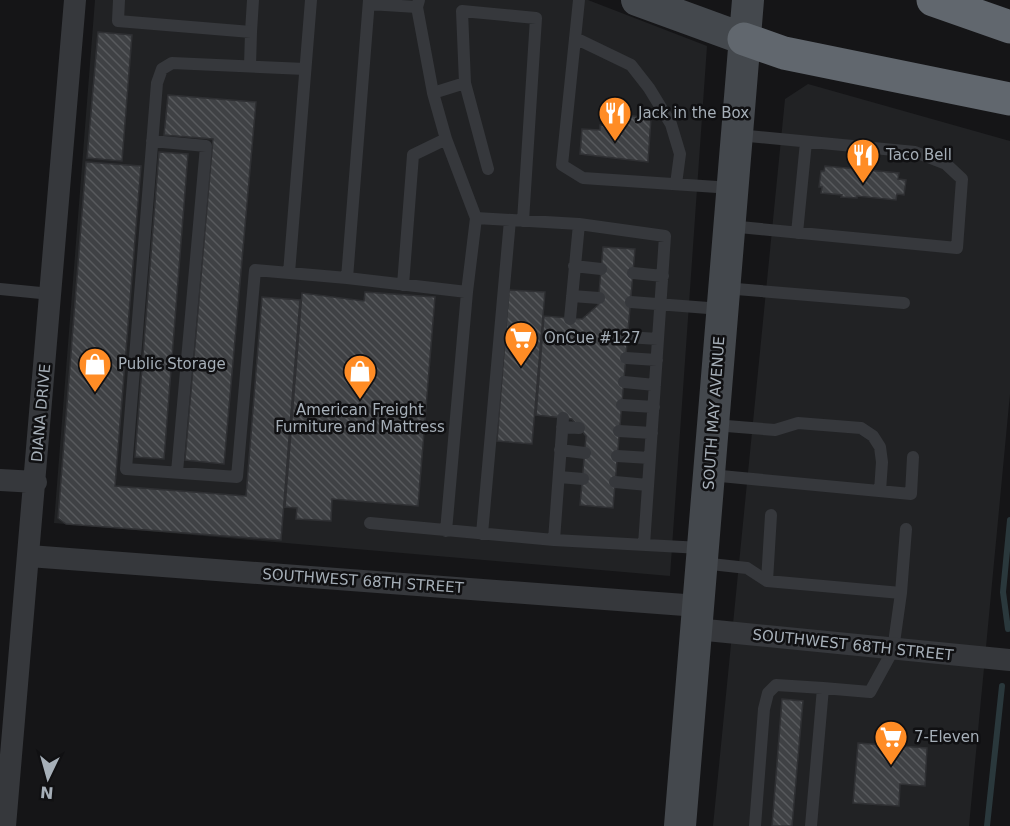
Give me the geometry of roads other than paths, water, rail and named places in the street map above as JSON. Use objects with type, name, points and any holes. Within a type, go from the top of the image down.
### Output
[{"type":"highway","points":[[933,0],[1010,27]]},
{"type":"highway","points":[[744,39],[784,53],[1010,99]]},
{"type":"main road","points":[[637,0],[744,39]]},
{"type":"main road","name":"SOUTH MAY AVENUE","points":[[680,826],[748,0]]},
{"type":"street","name":"DIANA DRIVE","points":[[5,826],[36,483],[75,0]]},
{"type":"street","points":[[0,480],[36,483]]},
{"type":"street","name":"SOUTHWEST 68TH STREET","points":[[29,556],[697,617],[893,650],[1010,660]]},
{"type":"lane","points":[[119,0],[118,21],[251,32]]},
{"type":"lane","points":[[250,66],[253,0]]},
{"type":"lane","points":[[289,273],[311,0]]},
{"type":"lane","points":[[579,0],[562,165],[583,178],[732,188]]},
{"type":"lane","points":[[347,278],[369,2],[418,4],[434,93],[446,139],[477,218],[467,292],[446,531]]},
{"type":"lane","points":[[482,534],[537,18],[462,10],[465,83],[488,170]]},
{"type":"lane","points":[[575,38],[630,65],[649,87],[672,124],[680,154],[676,184]]},
{"type":"lane","points":[[305,69],[172,63],[162,69],[157,83],[126,469],[237,477],[255,270],[467,292]]},
{"type":"lane","points":[[434,93],[465,83]]},
{"type":"lane","points":[[728,226],[957,248],[962,178],[946,164],[915,152],[736,135]]},
{"type":"lane","points":[[403,285],[413,155],[446,139]]},
{"type":"lane","points":[[152,141],[206,147],[177,472]]},
{"type":"lane","points":[[797,233],[806,142]]},
{"type":"lane","points":[[477,218],[579,224],[665,236],[644,545]]},
{"type":"lane","points":[[570,319],[579,224]]},
{"type":"lane","points":[[574,266],[601,269]]},
{"type":"lane","points":[[633,273],[663,276]]},
{"type":"lane","points":[[0,289],[51,294]]},
{"type":"lane","points":[[572,296],[599,298]]},
{"type":"lane","points":[[631,302],[661,304],[722,298],[904,303]]},
{"type":"lane","points":[[627,337],[658,339]]},
{"type":"lane","points":[[626,358],[657,360]]},
{"type":"lane","points":[[624,382],[655,385]]},
{"type":"lane","points":[[622,405],[654,407]]},
{"type":"lane","points":[[554,540],[562,422],[579,428]]},
{"type":"lane","points":[[713,425],[775,430],[798,423],[861,428],[873,436],[880,447],[882,462],[880,491]]},
{"type":"lane","points":[[619,431],[652,433]]},
{"type":"lane","points":[[560,450],[585,453]]},
{"type":"lane","points":[[617,456],[650,458]]},
{"type":"lane","points":[[710,475],[910,494],[913,457]]},
{"type":"lane","points":[[559,477],[583,479]]},
{"type":"lane","points":[[615,482],[648,485]]},
{"type":"lane","points":[[767,581],[771,515]]},
{"type":"lane","points":[[370,523],[554,540],[644,545],[702,556],[747,568],[767,581],[901,593]]},
{"type":"lane","points":[[755,826],[764,709],[768,693],[776,685],[870,692],[893,650],[901,593],[906,529]]},
{"type":"lane","points":[[811,826],[823,688]]},
{"type":"waterway","points":[[1008,629],[1003,592],[1010,520]]},
{"type":"waterway","points":[[987,826],[1002,686]]},
{"type":"place","name":"Jack in the Box","points":[[615,142]]},
{"type":"place","name":"Taco Bell","points":[[863,184]]},
{"type":"place","name":"OnCue #127","points":[[521,367]]},
{"type":"place","name":"Public Storage","points":[[95,393]]},
{"type":"place","name":"American Freight Furniture and Mattress","points":[[360,400]]},
{"type":"place","name":"7-Eleven","points":[[891,766]]}]
